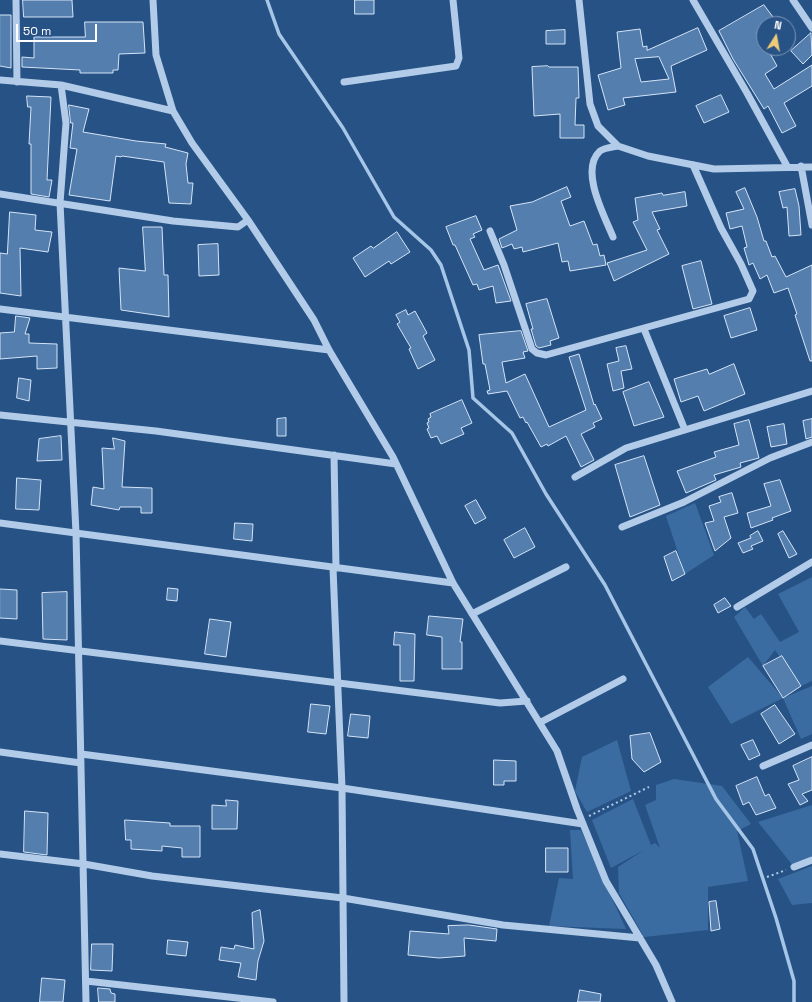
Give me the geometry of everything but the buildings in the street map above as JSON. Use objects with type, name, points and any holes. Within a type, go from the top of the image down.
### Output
[{"type":"street","points":[[16,0],[17,82]]},
{"type":"street","points":[[153,0],[156,54],[173,111],[192,143],[248,220],[314,320],[329,350],[396,464],[453,584],[541,722],[557,751],[582,822],[606,881],[656,965],[672,1002]]},
{"type":"street","points":[[344,82],[456,66],[458,58],[453,0]]},
{"type":"street","points":[[579,0],[590,104],[598,126],[618,146],[648,156],[714,169],[787,166],[812,167]]},
{"type":"street","points":[[692,0],[747,93],[787,166]]},
{"type":"street","points":[[793,0],[812,28]]},
{"type":"street","points":[[0,80],[61,84],[173,111]]},
{"type":"street","points":[[61,84],[66,122],[60,203],[76,533],[86,1002]]},
{"type":"street","points":[[613,237],[593,187],[593,167],[596,157],[602,150],[618,146]]},
{"type":"street","points":[[490,231],[504,265],[532,349],[537,353],[546,355],[749,299],[753,291],[741,264],[721,228],[693,165]]},
{"type":"street","points":[[801,166],[812,225]]},
{"type":"street","points":[[0,194],[173,222],[238,227],[248,220]]},
{"type":"street","points":[[0,309],[329,350]]},
{"type":"street","points":[[644,329],[684,430]]},
{"type":"street","points":[[575,477],[626,448],[812,391]]},
{"type":"street","points":[[0,414],[156,431],[396,464]]},
{"type":"street","points":[[622,528],[684,502],[770,458],[812,442]]},
{"type":"street","points":[[334,456],[335,568],[342,788],[344,1002]]},
{"type":"street","points":[[0,523],[453,584]]},
{"type":"street","points":[[737,607],[812,562]]},
{"type":"street","points":[[472,614],[566,567]]},
{"type":"street","points":[[0,641],[500,703],[527,701]]},
{"type":"street","points":[[541,722],[623,679]]},
{"type":"street","points":[[763,766],[812,745]]},
{"type":"street","points":[[0,752],[81,764]]},
{"type":"street","points":[[81,754],[342,788],[582,822]]},
{"type":"street","points":[[0,854],[84,864],[152,876],[343,898],[503,925],[640,938]]},
{"type":"street","points":[[794,867],[812,860]]},
{"type":"street","points":[[86,981],[273,1002]]},
{"type":"path","points":[[582,822],[649,788]]},
{"type":"path","points":[[767,877],[794,867]]},
{"type":"shaded area","points":[[695,503],[714,555],[685,574],[666,516]]},
{"type":"shaded area","points":[[812,577],[812,681],[801,686],[775,650],[763,666],[734,617],[745,607],[754,619],[761,614],[780,642],[799,632],[778,594]]},
{"type":"shaded area","points":[[748,657],[783,698],[731,724],[708,687]]},
{"type":"shaded area","points":[[812,686],[812,734],[801,739],[783,698]]},
{"type":"shaded area","points":[[617,740],[631,791],[587,812],[575,791],[582,757]]},
{"type":"shaded area","points":[[674,779],[722,786],[751,824],[737,831],[748,881],[708,887],[708,930],[644,937],[619,893],[618,867],[644,850],[611,868],[592,820],[633,799],[651,845],[655,843],[660,848],[645,805],[656,800],[656,785]]},
{"type":"shaded area","points":[[812,805],[812,856],[794,867],[758,822]]},
{"type":"shaded area","points":[[570,830],[581,830],[626,929],[549,926],[559,878],[573,879]]},
{"type":"shaded area","points":[[812,866],[812,903],[792,905],[778,879]]},
{"type":"waterway","points":[[267,0],[279,34],[343,128],[394,217],[431,250],[441,265],[469,350],[473,398],[512,433],[546,494],[605,585],[716,799],[753,849],[776,918],[794,981],[794,1002]]}]
